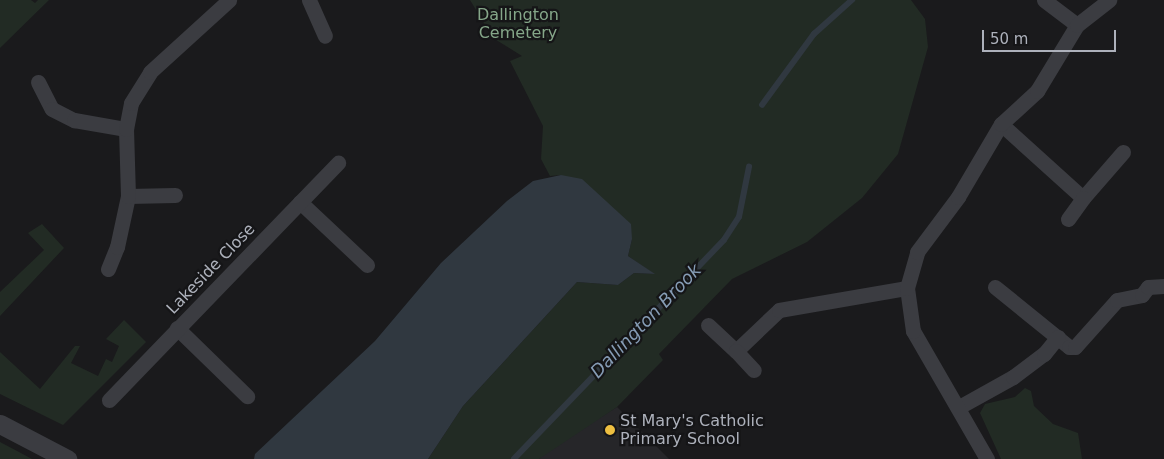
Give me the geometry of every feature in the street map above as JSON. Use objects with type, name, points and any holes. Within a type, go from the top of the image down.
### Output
[{"type":"street","points":[[108,269],[117,247],[128,196],[126,129],[132,103],[150,72],[229,0]]},
{"type":"street","points":[[310,0],[324,36]]},
{"type":"street","points":[[1044,0],[1077,25]]},
{"type":"street","points":[[987,459],[914,331],[907,288],[917,252],[958,197],[1001,124],[1037,91],[1077,25],[1109,0]]},
{"type":"street","points":[[38,82],[52,109],[88,124],[126,129]]},
{"type":"street","points":[[1001,124],[1083,198]]},
{"type":"street","points":[[1068,219],[1122,152]]},
{"type":"street","name":"Lakeside Close","points":[[109,400],[338,163]]},
{"type":"street","points":[[128,196],[175,195]]},
{"type":"street","points":[[300,202],[367,265]]},
{"type":"street","points":[[995,287],[1064,342],[1075,347],[1117,300],[1142,295],[1148,287],[1164,286]]},
{"type":"street","points":[[736,351],[779,310],[907,288]]},
{"type":"street","points":[[708,325],[754,370]]},
{"type":"street","points":[[177,328],[246,396]]},
{"type":"street","points":[[959,407],[1013,377],[1064,342]]},
{"type":"street","points":[[0,424],[67,459]]},
{"type":"shaded area","points":[[561,175],[582,179],[631,224],[632,239],[628,256],[655,274],[634,273],[618,285],[577,282],[463,406],[428,459],[254,459],[255,454],[375,341],[441,263],[507,201],[533,181]]},
{"type":"shaded area","name":"St Mary's Catholic Primary School","points":[[617,407],[669,459],[539,459],[545,452]]},
{"type":"green space","points":[[0,0],[31,0],[35,3],[38,0],[49,0],[0,48]]},
{"type":"green space","name":"Dallington Cemetery","points":[[470,0],[911,0],[925,19],[928,47],[898,154],[862,198],[807,242],[732,279],[659,354],[663,360],[617,407],[539,459],[428,459],[463,406],[577,282],[618,285],[634,273],[654,274],[628,256],[632,239],[561,175],[550,176],[541,159],[543,126],[510,61],[522,56],[493,38]]},
{"type":"green space","points":[[42,224],[64,248],[0,316],[0,292],[44,250],[28,233]]},
{"type":"green space","points":[[124,320],[146,342],[63,425],[0,394],[0,352],[40,389],[75,346],[80,346],[71,363],[98,376],[106,359],[112,362],[119,346],[106,339]]},
{"type":"green space","points":[[1025,388],[1031,391],[1034,406],[1053,424],[1078,433],[1082,459],[1001,459],[980,413],[985,404],[1015,397]]},
{"type":"green space","points":[[0,442],[19,452],[32,459],[0,459]]},
{"type":"waterway","name":"Dallington Brook","points":[[762,105],[814,34],[852,0]]},
{"type":"waterway","name":"Dallington Brook","points":[[514,459],[724,240],[739,217],[749,167]]},
{"type":"place","name":"St Mary's Catholic Primary School","points":[[610,430]]}]
